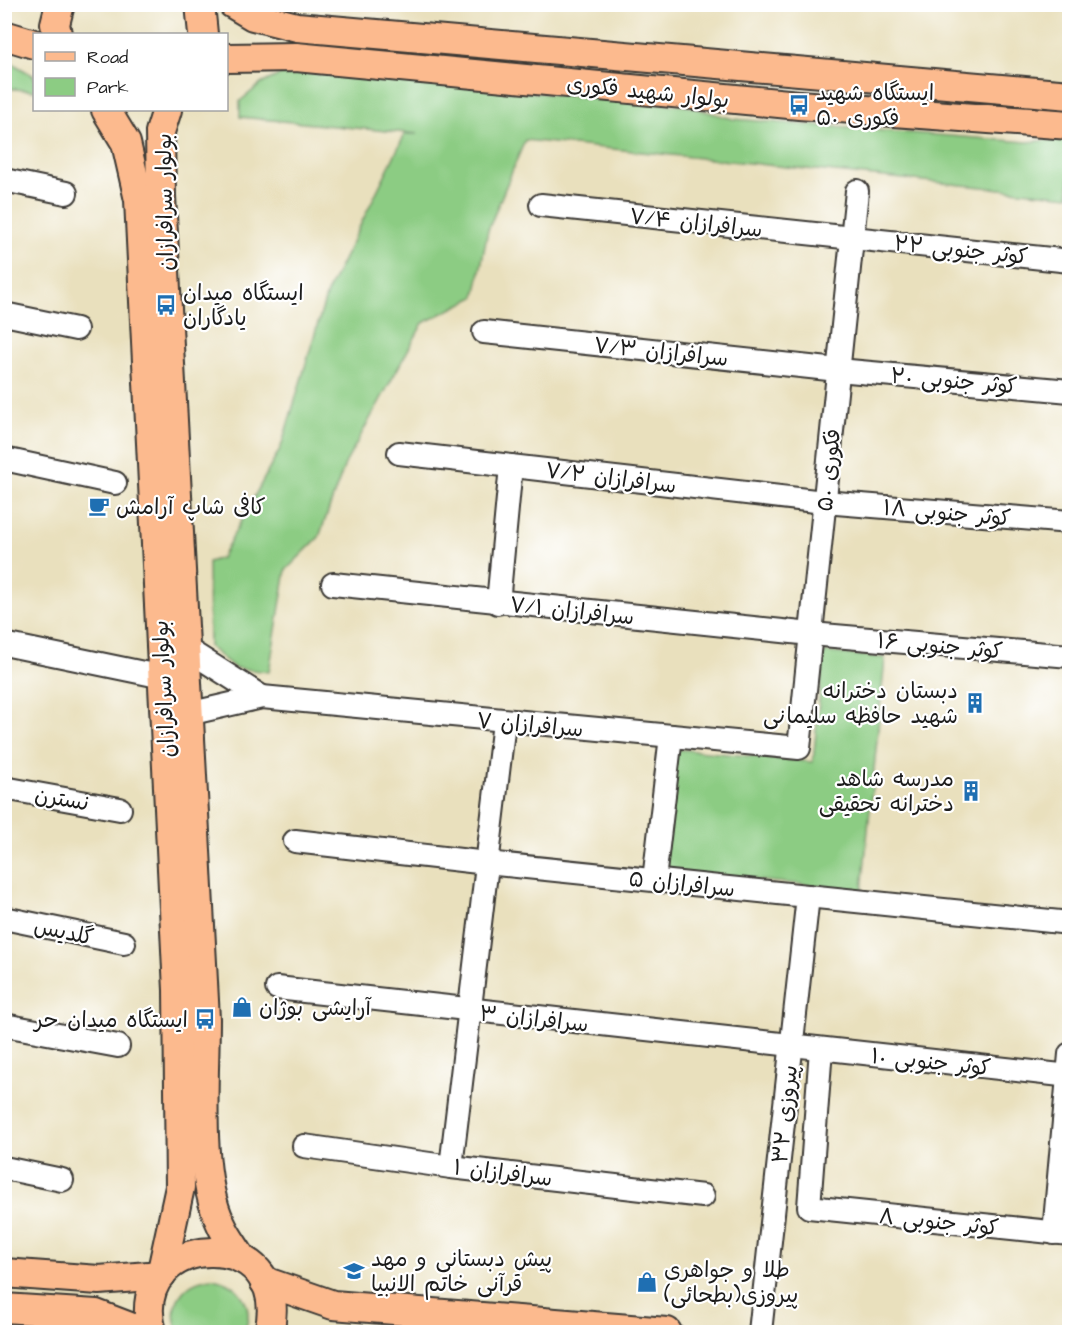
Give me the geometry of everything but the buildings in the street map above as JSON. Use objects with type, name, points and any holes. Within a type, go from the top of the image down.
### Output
[{"type":"main road","points":[[57,33],[55,24],[60,4]]},
{"type":"main road","points":[[200,4],[203,33]]},
{"type":"main road","name":"بولوار شهید فکوری","points":[[233,4],[253,16],[297,27],[1065,93]]},
{"type":"main road","points":[[4,35],[33,44]]},
{"type":"main road","name":"بولوار شهید فکوری","points":[[228,58],[296,57],[799,105],[1070,125]]},
{"type":"main road","name":"بولوار سرافرازان","points":[[107,111],[126,143],[139,200],[178,990],[180,1187],[161,1275],[153,1289],[149,1305],[152,1332]]},
{"type":"main road","name":"بولوار سرافرازان","points":[[167,111],[160,132],[161,196],[205,1019],[206,1144],[210,1191],[220,1223],[242,1259],[264,1281]]},
{"type":"main road","points":[[4,1273],[99,1280],[161,1275],[174,1262],[199,1252],[226,1252],[242,1259]]},
{"type":"main road","points":[[264,1281],[271,1298],[272,1317],[269,1332]]},
{"type":"main road","points":[[264,1281],[333,1305],[667,1332]]},
{"type":"main road","points":[[4,1308],[96,1314],[143,1332]]},
{"type":"street","points":[[4,180],[66,193]]},
{"type":"street","name":"فکوری ۵۰","points":[[799,748],[857,191]]},
{"type":"street","name":"سرافرازان ۷/۴","points":[[541,205],[852,238]]},
{"type":"street","name":"کوثر جنوبی ۲۲","points":[[852,238],[1070,261]]},
{"type":"street","points":[[4,314],[76,329]]},
{"type":"street","name":"سرافرازان ۷/۳","points":[[484,332],[838,370]]},
{"type":"street","name":"کوثر جنوبی ۲۰","points":[[838,370],[1070,390]]},
{"type":"street","name":"سرافرازان ۷/۲","points":[[399,453],[824,502]]},
{"type":"street","points":[[4,459],[115,483]]},
{"type":"street","points":[[498,603],[511,466]]},
{"type":"street","name":"کوثر جنوبی ۱۸","points":[[824,502],[1070,522]]},
{"type":"street","name":"سرافرازان ۷/۱","points":[[333,584],[811,634]]},
{"type":"street","name":"کوثر جنوبی ۱۶","points":[[811,634],[1070,656]]},
{"type":"street","points":[[4,644],[163,677]]},
{"type":"street","points":[[185,648],[262,697]]},
{"type":"street","points":[[188,714],[262,697]]},
{"type":"street","name":"سرافرازان ۷","points":[[262,697],[504,722],[799,748]]},
{"type":"street","points":[[451,1167],[504,722]]},
{"type":"street","points":[[654,879],[671,736]]},
{"type":"street","name":"نسترن","points":[[4,788],[120,809]]},
{"type":"street","name":"سرافرازان ۵","points":[[295,841],[1070,923]]},
{"type":"street","name":"پیروزی ۳۲","points":[[760,1332],[808,896]]},
{"type":"street","name":"گلدیس","points":[[4,918],[124,943]]},
{"type":"street","name":"سرافرازان ۳","points":[[277,988],[792,1046]]},
{"type":"street","points":[[4,1025],[118,1046]]},
{"type":"street","name":"کوثر جنوبی ۱۰","points":[[792,1046],[1069,1068]]},
{"type":"street","name":"کوثر جنوبی ۸","points":[[821,1049],[809,1207],[1062,1234]]},
{"type":"street","points":[[1062,1234],[1069,1068]]},
{"type":"street","name":"سرافرازان ۱","points":[[304,1146],[451,1167],[703,1196]]},
{"type":"street","points":[[4,1168],[62,1180]]},
{"type":"green space","points":[[5,59],[33,75],[33,91],[5,88]]},
{"type":"green space","points":[[287,71],[687,106],[733,119],[1027,142],[1069,138],[1069,196],[525,140],[488,230],[475,297],[423,323],[345,464],[319,537],[286,570],[269,672],[235,668],[209,647],[208,562],[221,558],[281,447],[327,293],[405,134],[418,134],[240,117],[240,101],[261,84]]},
{"type":"green space","points":[[824,652],[885,658],[862,890],[653,871],[665,748],[813,762]]},
{"type":"green space","points":[[213,1278],[230,1285],[243,1297],[248,1313],[244,1332],[178,1332],[175,1312],[180,1296],[193,1283]]},
{"type":"place","name":"ایستگاه شهید فکوری ۵۰","points":[[799,105]]},
{"type":"place","name":"ایستگاه میدان یادگاران","points":[[166,305]]},
{"type":"place","name":"کافی شاپ آرامش","points":[[99,506]]},
{"type":"place","name":"دبستان دخترانه شهید حافظه سلیمانی","points":[[975,703]]},
{"type":"place","name":"مدرسه شاهد دخترانه تحقیقی","points":[[971,791]]},
{"type":"place","name":"آرایشی بوژان","points":[[242,1007]]},
{"type":"place","name":"ایستگاه میدان حر","points":[[205,1019]]},
{"type":"place","name":"پیش دبستانی و مهد قرآنی خاتم الانبیا","points":[[354,1271]]},
{"type":"place","name":"طلا و جواهری پیروزی(بطحائی)","points":[[647,1282]]}]
